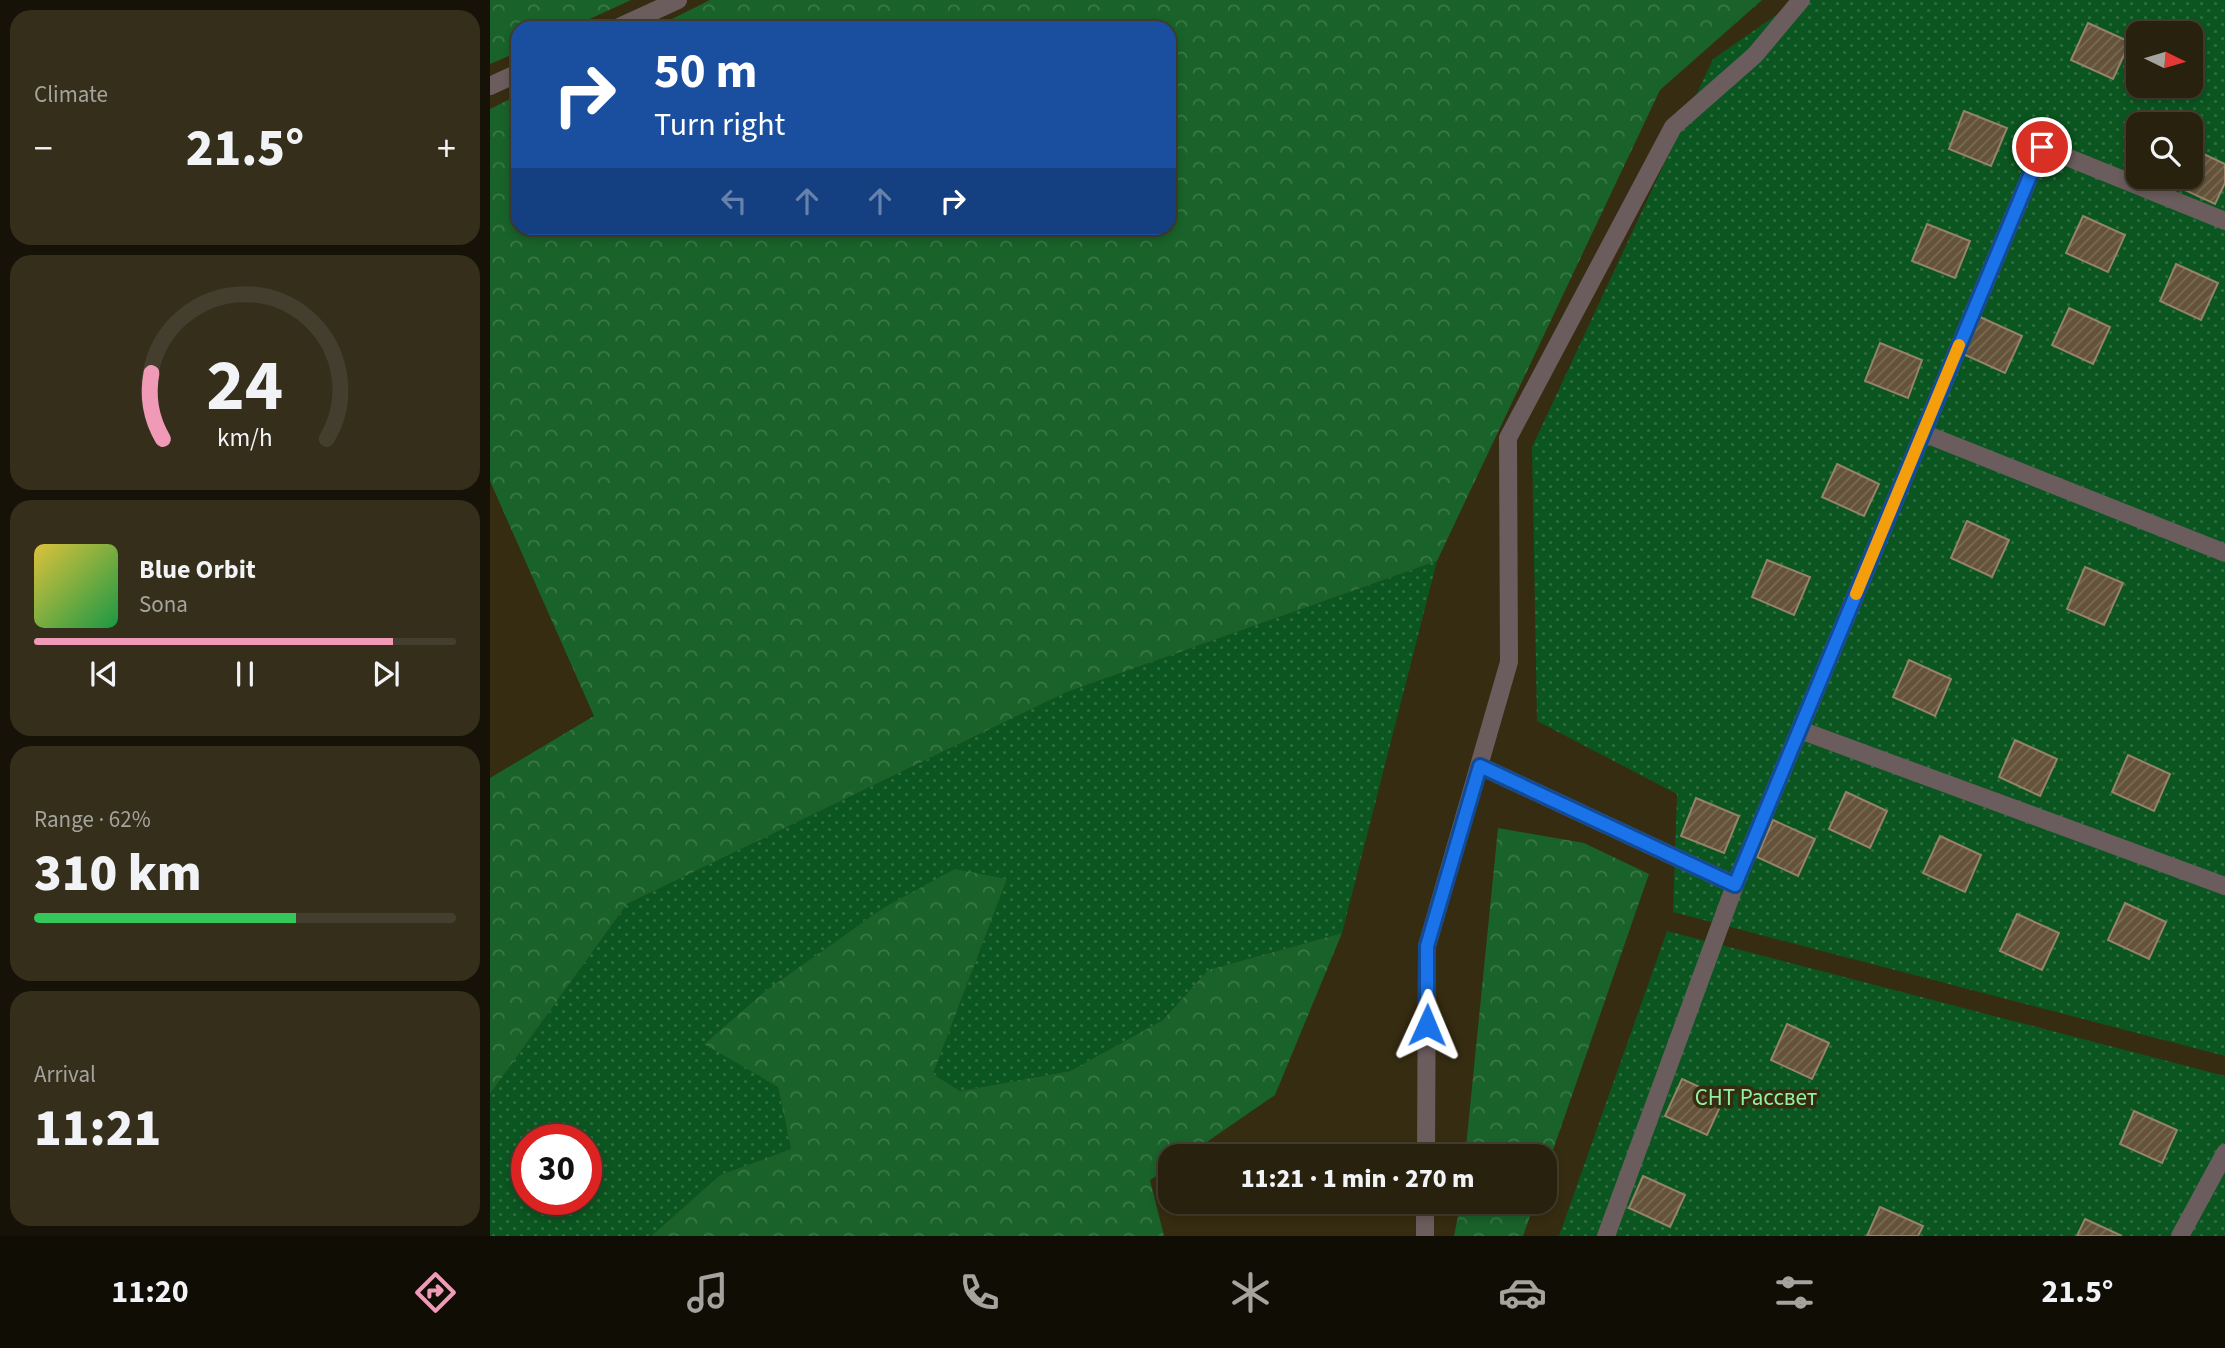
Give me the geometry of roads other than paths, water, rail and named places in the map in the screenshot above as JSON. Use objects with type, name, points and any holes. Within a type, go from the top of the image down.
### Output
[{"type":"street","points":[[632,21],[678,0]]},
{"type":"street","points":[[1426,1144],[1427,946],[1509,662],[1508,438],[1673,127],[1755,55],[1801,0]]},
{"type":"street","points":[[490,86],[511,76]]},
{"type":"street","points":[[1606,1236],[1735,885],[2042,147],[2225,221]]},
{"type":"street","points":[[1923,433],[2225,553]]},
{"type":"street","points":[[1800,730],[2225,886]]},
{"type":"street","points":[[1480,766],[1735,885]]},
{"type":"street","points":[[2180,1236],[2225,1153]]},
{"type":"street","points":[[1425,1214],[1425,1236]]},
{"type":"park label","name":"СНТ Рассвет","points":[[1756,1097]]}]
